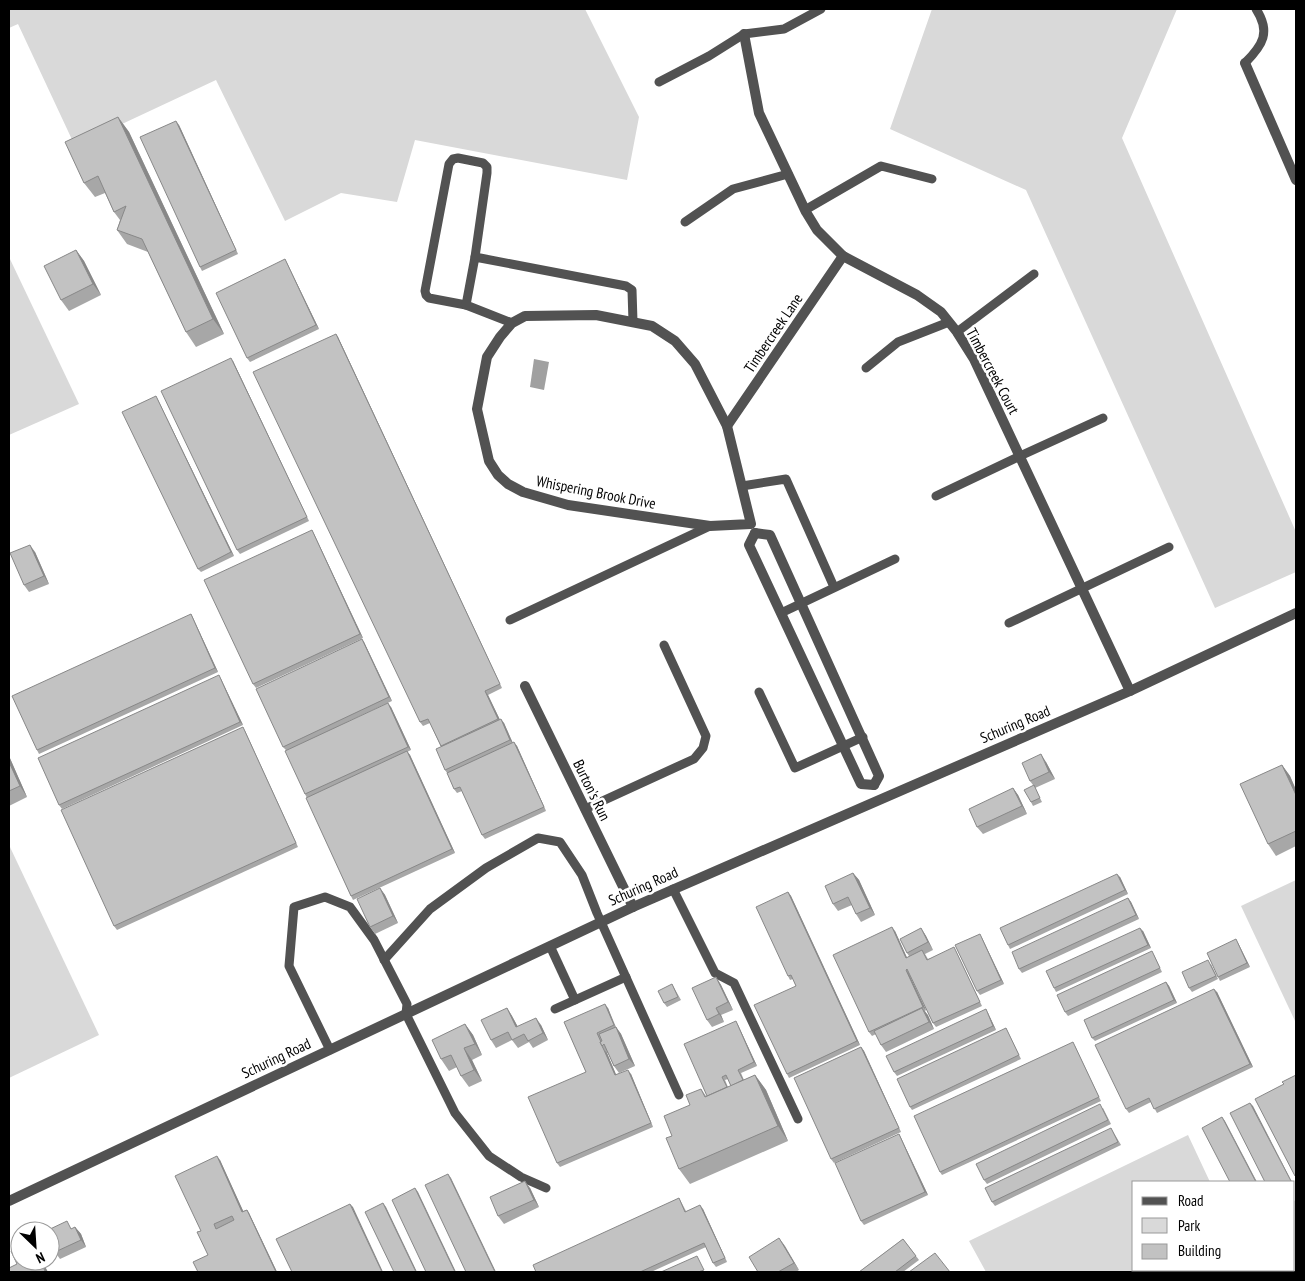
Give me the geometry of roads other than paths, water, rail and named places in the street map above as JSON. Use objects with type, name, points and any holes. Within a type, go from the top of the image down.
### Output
[{"type":"street","name":"Timbercreek Court","points":[[744,34],[759,113],[805,210],[817,230],[843,256],[917,295],[941,312],[956,332],[974,359],[1130,691]]},
{"type":"street","points":[[1245,63],[1296,180]]},
{"type":"street","name":"Timbercreek Lane","points":[[727,426],[843,256]]},
{"type":"street","points":[[512,323],[525,316],[596,315],[652,326],[675,341],[695,364],[727,426],[753,529],[749,545],[860,784],[874,785]]},
{"type":"street","name":"Whispering Brook Drive","points":[[512,323],[487,357],[477,409],[489,461],[498,475],[508,484],[523,492],[568,505],[710,526],[753,529]]},
{"type":"street","points":[[753,529],[770,535],[879,776],[874,785]]},
{"type":"street","name":"Schuring Road","points":[[9,1201],[633,907],[880,798],[1130,691],[1296,613]]},
{"type":"street","name":"Burton's Run","points":[[525,686],[633,907]]},
{"type":"street","points":[[874,785],[880,798]]},
{"type":"lane","points":[[659,82],[709,56],[744,34],[784,29],[821,9]]},
{"type":"lane","points":[[1245,63],[1259,49],[1264,35],[1260,15],[1256,9]]},
{"type":"lane","points":[[466,305],[488,172],[487,167],[483,163],[458,158],[453,159],[449,164],[425,291],[426,295],[429,298],[466,305],[512,323]]},
{"type":"lane","points":[[805,210],[881,166],[932,179]]},
{"type":"lane","points":[[685,222],[734,189],[788,174]]},
{"type":"lane","points":[[475,257],[626,286],[632,290],[633,322]]},
{"type":"lane","points":[[956,332],[1034,274]]},
{"type":"lane","points":[[866,368],[898,342],[949,322]]},
{"type":"lane","points":[[936,496],[1103,418]]},
{"type":"lane","points":[[742,486],[786,478],[834,587]]},
{"type":"lane","points":[[510,620],[710,526]]},
{"type":"lane","points":[[1009,623],[1169,546]]},
{"type":"lane","points":[[781,613],[895,560]]},
{"type":"lane","points":[[585,809],[694,759],[704,748],[706,736],[664,645]]},
{"type":"lane","points":[[759,692],[795,768],[863,738]]},
{"type":"lane","points":[[384,960],[430,909],[486,868],[538,838],[560,842],[582,875],[601,922],[679,1095]]},
{"type":"lane","points":[[673,889],[715,973],[734,983],[798,1119]]},
{"type":"lane","points":[[330,1050],[289,966],[294,907],[325,897],[350,907],[374,940],[407,1004],[406,1014],[450,1104],[460,1120],[489,1156],[521,1177],[546,1188]]},
{"type":"lane","points":[[550,946],[575,1000]]},
{"type":"lane","points":[[555,1009],[626,977]]}]
